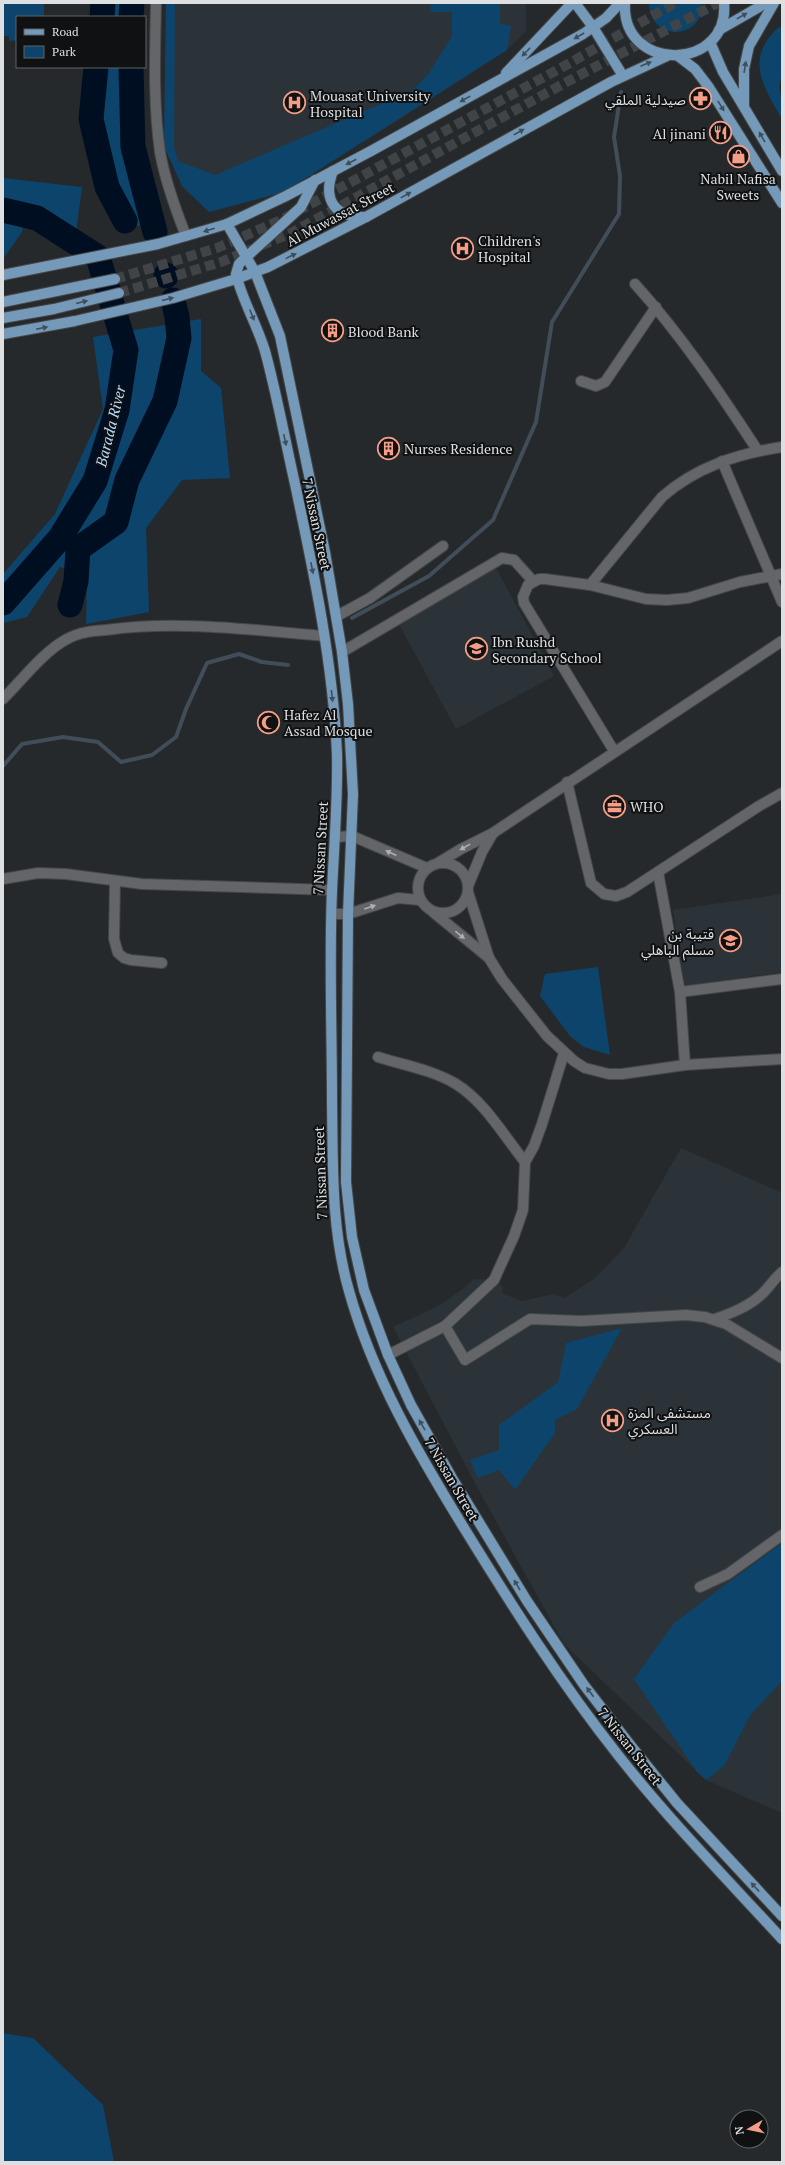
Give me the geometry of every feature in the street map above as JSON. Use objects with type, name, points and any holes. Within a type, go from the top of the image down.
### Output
[{"type":"main road","points":[[499,80],[572,3]]},
{"type":"main road","points":[[575,3],[593,27],[623,76]]},
{"type":"main road","points":[[3,275],[158,244],[227,224],[316,180],[499,80],[593,27],[620,3]]},
{"type":"main road","points":[[625,3],[626,19],[637,39],[646,47],[667,56],[678,56],[695,52],[710,42],[719,30],[723,19],[724,3]]},
{"type":"main road","points":[[719,30],[766,3]]},
{"type":"main road","points":[[744,106],[744,69],[749,46],[774,3]]},
{"type":"main road","points":[[710,42],[723,72],[782,171]]},
{"type":"main road","name":"Al Muwassat Street","points":[[3,334],[32,330],[111,313],[201,291],[255,272],[366,217],[623,76],[667,56]]},
{"type":"main road","points":[[678,56],[695,69],[708,86],[782,203]]},
{"type":"main road","points":[[333,171],[328,187],[333,204],[342,214],[366,217]]},
{"type":"main road","points":[[236,279],[236,269],[247,256],[301,207],[316,180]]},
{"type":"main road","name":"7 Nissan Street","points":[[227,224],[247,256],[276,321],[284,352],[337,616],[342,652],[352,750],[352,836],[348,914],[346,1182],[352,1237],[363,1283],[388,1355],[411,1405],[452,1478],[527,1601],[584,1685],[677,1803],[782,1916]]},
{"type":"main road","points":[[3,302],[115,279]]},
{"type":"main road","name":"7 Nissan Street","points":[[236,279],[254,317],[266,356],[310,554],[332,690],[337,754],[336,837],[332,890],[334,1210],[342,1265],[368,1349],[397,1412],[439,1486],[514,1609],[572,1694],[666,1813],[782,1939]]},
{"type":"main road","points":[[3,318],[54,309],[119,293]]},
{"type":"street","points":[[156,3],[155,78],[160,152],[170,195],[186,236]]},
{"type":"street","points":[[635,284],[656,308],[715,386],[758,451]]},
{"type":"street","points":[[580,381],[596,386],[605,382],[656,308]]},
{"type":"street","points":[[590,585],[662,497],[691,475],[722,461],[758,451],[782,447]]},
{"type":"street","points":[[722,461],[782,602]]},
{"type":"street","points":[[337,616],[370,598],[443,546]]},
{"type":"street","points":[[342,652],[502,558],[514,560],[533,581]]},
{"type":"street","points":[[614,751],[524,603],[525,590],[533,581],[545,579],[590,585],[646,599],[667,600],[688,598],[740,582],[782,574]]},
{"type":"street","points":[[3,699],[57,645],[82,633],[153,625],[324,636]]},
{"type":"street","points":[[782,641],[567,782],[493,833],[427,868],[421,874],[418,883],[420,900],[489,958],[527,1013],[564,1053],[585,1068],[609,1074],[685,1065],[782,1059]]},
{"type":"street","points":[[567,782],[589,878],[595,888],[604,894],[622,895],[782,793]]},
{"type":"street","points":[[432,911],[440,914],[455,910],[461,906],[479,858],[493,833]]},
{"type":"street","points":[[336,837],[352,836],[427,868]]},
{"type":"street","points":[[438,863],[452,864],[463,873],[489,958]]},
{"type":"street","points":[[658,872],[680,992],[685,1065]]},
{"type":"street","points":[[3,879],[38,873],[66,874],[150,884],[332,890]]},
{"type":"street","points":[[115,880],[114,939],[118,953],[131,960],[162,963]]},
{"type":"street","points":[[332,914],[348,914],[398,898],[420,900]]},
{"type":"street","points":[[680,992],[782,979]]},
{"type":"street","points":[[388,1355],[446,1326],[494,1280],[514,1236],[523,1210],[525,1162],[534,1146],[542,1124],[564,1053]]},
{"type":"street","points":[[378,1057],[439,1076],[456,1084],[478,1102],[525,1162]]},
{"type":"street","points":[[715,1319],[728,1315],[752,1302],[782,1272]]},
{"type":"street","points":[[446,1326],[465,1360],[530,1319],[581,1321],[686,1315],[715,1319],[782,1358]]},
{"type":"street","points":[[700,1587],[728,1574],[782,1535]]},
{"type":"shaded area","name":"Mouasat University Hospital","points":[[166,3],[526,3],[526,31],[507,50],[367,140],[209,212],[182,186],[164,146]]},
{"type":"shaded area","name":"Ibn Rushd Secondary School","points":[[496,568],[554,676],[456,729],[397,621]]},
{"type":"shaded area","name":"قتيبة بن مسلم الباهلي","points":[[782,894],[782,972],[685,986],[673,910]]},
{"type":"shaded area","name":"مستشفى المزة العسكري","points":[[681,1148],[782,1193],[782,1813],[706,1780],[564,1644],[476,1485],[393,1327],[442,1304],[474,1279],[494,1280],[503,1287],[502,1293],[522,1301],[554,1294],[564,1298],[594,1279],[624,1248]]},
{"type":"green space","points":[[3,3],[44,3],[44,16],[16,16],[16,40],[9,41],[9,36],[3,36]]},
{"type":"green space","points":[[105,3],[126,3],[125,16],[104,16]]},
{"type":"green space","points":[[166,3],[175,3],[174,147],[178,161],[215,175],[413,90],[429,73],[452,36],[452,12],[431,12],[430,3],[500,3],[500,24],[511,26],[507,50],[284,192],[209,212],[182,186],[164,146]]},
{"type":"green space","points":[[649,3],[702,3],[700,15],[695,24],[686,30],[677,32],[667,30],[658,25],[652,16]]},
{"type":"green space","points":[[779,27],[782,28],[782,74],[779,87],[782,101],[782,119],[763,84],[760,72],[762,50],[768,38]]},
{"type":"green space","points":[[99,68],[125,68],[128,148],[144,225],[137,226],[108,186],[94,118]]},
{"type":"green space","points":[[3,178],[82,187],[76,233],[41,213],[3,204]]},
{"type":"green space","points":[[3,220],[24,223],[22,232],[3,259]]},
{"type":"green space","points":[[201,319],[201,371],[221,388],[230,478],[182,480],[146,528],[149,612],[86,624],[87,576],[60,567],[27,617],[3,623],[3,574],[55,514],[103,409],[93,337]]},
{"type":"green space","points":[[598,967],[610,1055],[584,1047],[570,1036],[540,996],[545,974]]},
{"type":"green space","points":[[622,1328],[577,1409],[555,1420],[555,1433],[515,1490],[499,1470],[478,1478],[470,1460],[499,1450],[499,1425],[558,1382],[566,1343]]},
{"type":"green space","points":[[782,1543],[782,1681],[751,1714],[724,1766],[706,1780],[697,1772],[634,1679],[674,1623]]},
{"type":"green space","points":[[3,2033],[33,2038],[103,2105],[114,2162],[3,2162]]},
{"type":"waterway","points":[[102,16],[103,3]]},
{"type":"waterway","points":[[131,16],[132,3]]},
{"type":"waterway","points":[[96,68],[91,119],[107,187],[125,221]]},
{"type":"waterway","points":[[131,68],[133,147],[155,232]]},
{"type":"waterway","points":[[352,618],[429,576],[493,520],[536,422],[552,322],[619,214],[620,176],[614,137],[621,92]]},
{"type":"waterway","name":"Barada River","points":[[3,210],[37,218],[98,257],[126,350],[117,410],[95,481],[60,538],[3,603]]},
{"type":"waterway","points":[[70,605],[76,581],[78,549],[116,522],[127,480],[165,401],[179,338],[177,317],[173,300]]},
{"type":"waterway","points":[[3,766],[22,744],[63,737],[98,742],[121,762],[152,755],[176,737],[186,709],[207,663],[239,654],[262,662],[288,665]]},
{"type":"tunnel","points":[[115,279],[217,248],[283,219],[568,64],[675,3]]},
{"type":"tunnel","points":[[119,293],[221,262],[291,233],[574,78],[718,3]]},
{"type":"place","name":"صيدلية الملقي","points":[[701,99]]},
{"type":"place","name":"Mouasat University Hospital","points":[[294,103]]},
{"type":"place","name":"Al jinani","points":[[721,133]]},
{"type":"place","name":"Nabil Nafisa Sweets","points":[[738,156]]},
{"type":"place","name":"Children's Hospital","points":[[463,248]]},
{"type":"place","name":"Blood Bank","points":[[333,331]]},
{"type":"place","name":"Nurses Residence","points":[[388,448]]},
{"type":"place","name":"Ibn Rushd Secondary School","points":[[476,649]]},
{"type":"place","name":"Hafez Al Assad Mosque","points":[[269,722]]},
{"type":"place","name":"WHO","points":[[614,806]]},
{"type":"place","name":"قتيبة بن مسلم الباهلي","points":[[730,941]]},
{"type":"place","name":"مستشفى المزة العسكري","points":[[612,1420]]}]
